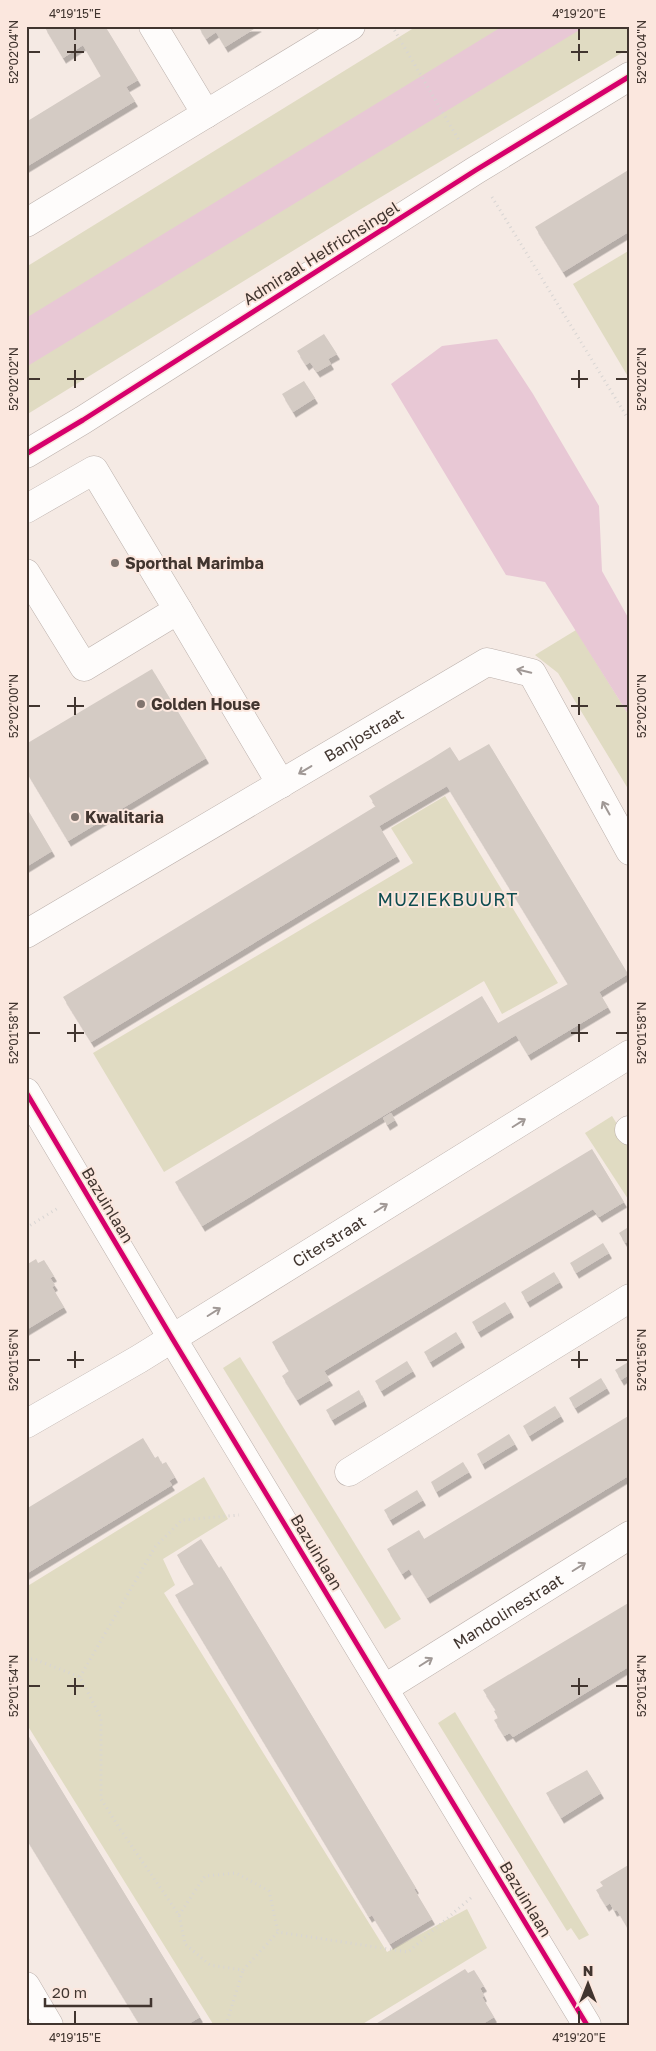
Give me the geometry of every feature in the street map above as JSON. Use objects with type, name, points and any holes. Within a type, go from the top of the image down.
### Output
[{"type":"street","points":[[152,26],[206,114]]},
{"type":"street","points":[[26,223],[351,26]]},
{"type":"street","name":"Admiraal Helfrichsingel","points":[[26,454],[476,170],[630,76]]},
{"type":"street","points":[[26,509],[94,470],[281,784]]},
{"type":"street","points":[[26,573],[84,667],[178,610]]},
{"type":"street","name":"Banjostraat","points":[[26,934],[487,662],[532,673],[630,851]]},
{"type":"street","name":"Citerstraat","points":[[26,1424],[172,1338],[630,1054]]},
{"type":"street","name":"Bazuinlaan","points":[[26,1092],[172,1338],[587,2025]]},
{"type":"street","points":[[349,1472],[630,1298]]},
{"type":"street","name":"Mandolinestraat","points":[[385,1688],[630,1535]]},
{"type":"street","points":[[26,1986],[49,2025]]},
{"type":"path","points":[[392,26],[526,256],[630,422]]},
{"type":"path","points":[[80,1677],[155,1547],[182,1520],[238,1514]]},
{"type":"path","points":[[26,1659],[34,1659],[80,1677],[101,1718],[101,1799],[179,1915],[185,1944],[210,1965],[243,1970]]},
{"type":"path","points":[[179,1915],[205,1876],[236,1873],[269,1891],[278,1932]]},
{"type":"path","points":[[278,1932],[408,1952],[472,1897]]},
{"type":"path","points":[[226,2025],[243,1970],[278,1932]]},
{"type":"shaded area","points":[[417,26],[630,26],[630,48],[356,212],[26,415],[26,267]]},
{"type":"shaded area","points":[[503,26],[586,26],[26,367],[26,318]]},
{"type":"shaded area","points":[[630,250],[630,380],[573,284]]},
{"type":"shaded area","points":[[497,339],[533,394],[599,506],[602,571],[630,621],[630,717],[545,582],[506,575],[391,384],[442,346]]},
{"type":"shaded area","points":[[576,630],[630,717],[630,792],[558,673],[535,655]]},
{"type":"shaded area","points":[[445,796],[558,983],[502,1014],[484,981],[164,1172],[93,1053],[413,863],[391,828]]},
{"type":"shaded area","points":[[612,1116],[630,1145],[630,1202],[585,1133]]},
{"type":"shaded area","points":[[240,1357],[401,1619],[385,1629],[223,1368]]},
{"type":"shaded area","points":[[204,1477],[228,1519],[163,1559],[175,1585],[164,1593],[387,1952],[467,1909],[487,1948],[361,2025],[211,2025],[213,2024],[26,1723],[26,1587]]},
{"type":"shaded area","points":[[455,1712],[589,1935],[579,1940],[571,1928],[567,1931],[438,1723]]},
{"type":"building","points":[[44,26],[105,26],[138,80],[126,87],[135,101],[26,167],[26,122],[101,76],[83,45],[63,58]]},
{"type":"building","points":[[198,26],[259,26],[225,47],[216,32],[206,39]]},
{"type":"building","points":[[630,169],[630,231],[563,272],[535,227]]},
{"type":"building","points":[[324,334],[337,354],[328,359],[331,364],[317,372],[310,362],[306,365],[297,351]]},
{"type":"building","points":[[304,381],[315,398],[293,412],[282,394]]},
{"type":"building","points":[[152,669],[206,758],[68,841],[26,771],[26,744]]},
{"type":"building","points":[[489,744],[628,974],[599,992],[608,1007],[528,1055],[516,1035],[202,1226],[175,1182],[482,996],[498,1023],[568,984],[447,786],[379,826],[397,856],[91,1042],[63,997],[376,806],[369,796],[450,747],[459,761]]},
{"type":"building","points":[[26,807],[52,851],[26,867]]},
{"type":"building","points":[[391,1113],[395,1120],[387,1125],[383,1118]]},
{"type":"building","points":[[592,1149],[624,1202],[599,1217],[593,1209],[324,1371],[330,1380],[297,1400],[282,1376],[289,1371],[272,1342]]},
{"type":"building","points":[[630,1226],[630,1240],[625,1243],[619,1233]]},
{"type":"building","points":[[603,1243],[609,1253],[576,1273],[570,1263]]},
{"type":"building","points":[[36,1259],[38,1263],[44,1260],[54,1276],[50,1278],[55,1285],[52,1287],[64,1307],[26,1330],[26,1265]]},
{"type":"building","points":[[554,1272],[560,1282],[527,1302],[521,1292]]},
{"type":"building","points":[[505,1302],[511,1312],[478,1332],[472,1322]]},
{"type":"building","points":[[456,1332],[462,1342],[430,1362],[424,1352]]},
{"type":"building","points":[[407,1361],[413,1371],[381,1391],[375,1381]]},
{"type":"building","points":[[630,1361],[630,1374],[621,1380],[615,1370]]},
{"type":"building","points":[[601,1378],[607,1388],[575,1408],[569,1398]]},
{"type":"building","points":[[359,1390],[364,1401],[332,1420],[326,1410]]},
{"type":"building","points":[[555,1406],[561,1416],[529,1436],[523,1426]]},
{"type":"building","points":[[630,1415],[630,1475],[427,1598],[409,1569],[402,1574],[387,1549],[419,1530],[424,1539]]},
{"type":"building","points":[[509,1434],[515,1444],[482,1464],[477,1454]]},
{"type":"building","points":[[143,1438],[155,1458],[158,1456],[162,1464],[166,1462],[175,1477],[169,1481],[172,1485],[26,1574],[26,1509]]},
{"type":"building","points":[[463,1462],[469,1472],[436,1492],[431,1482]]},
{"type":"building","points":[[417,1490],[423,1500],[390,1520],[384,1510]]},
{"type":"building","points":[[201,1539],[219,1568],[221,1566],[271,1648],[416,1888],[414,1889],[432,1919],[390,1944],[372,1915],[369,1917],[175,1595],[194,1584],[177,1555]]},
{"type":"building","points":[[630,1602],[630,1666],[513,1737],[510,1733],[504,1736],[494,1720],[498,1718],[494,1711],[496,1710],[483,1690]]},
{"type":"building","points":[[26,1732],[200,2017],[190,2023],[191,2025],[140,2025],[26,1838]]},
{"type":"building","points":[[587,1770],[601,1793],[561,1818],[546,1793]]},
{"type":"building","points":[[630,1864],[630,1932],[617,1910],[614,1911],[610,1903],[606,1906],[596,1890],[603,1886],[600,1882]]},
{"type":"building","points":[[465,1969],[468,1973],[474,1970],[484,1986],[480,1988],[484,1996],[482,1997],[494,2017],[481,2025],[374,2025]]},
{"type":"cycle path","points":[[26,454],[83,420],[476,170],[630,76]]},
{"type":"cycle path","points":[[26,1092],[172,1338],[587,2025]]},
{"type":"place","name":"Sporthal Marimba","points":[[115,563]]},
{"type":"place","name":"Golden House","points":[[141,704]]},
{"type":"place","name":"Kwalitaria","points":[[75,817]]},
{"type":"district","name":"MUZIEKBUURT","points":[[448,899]]}]
